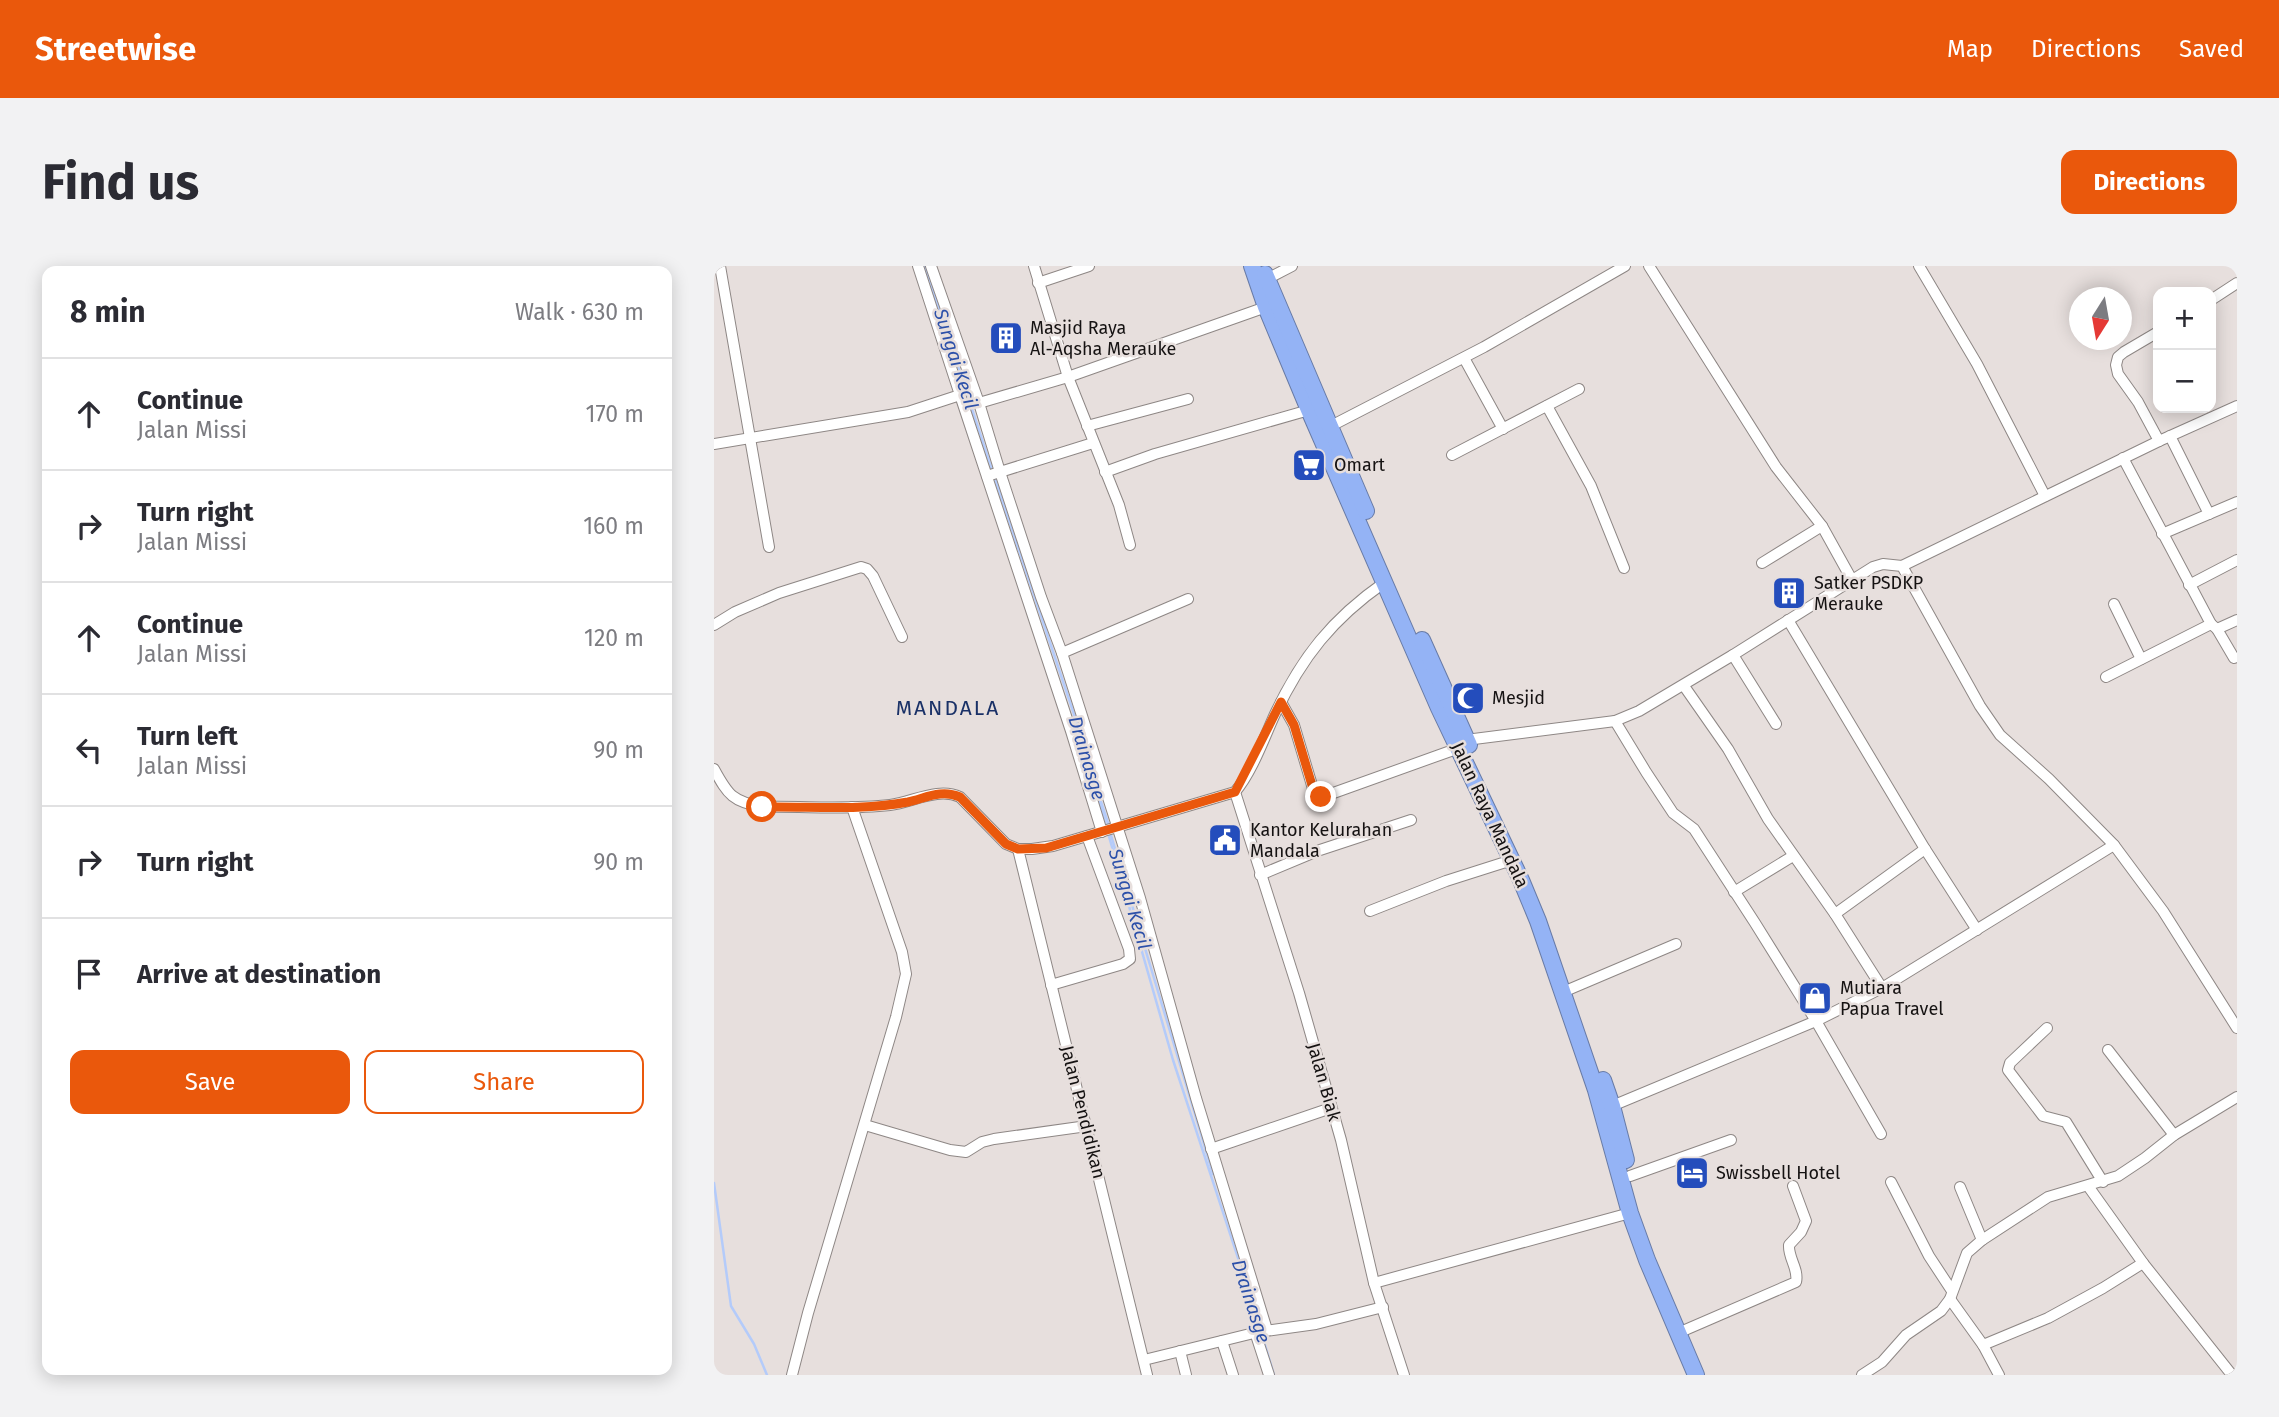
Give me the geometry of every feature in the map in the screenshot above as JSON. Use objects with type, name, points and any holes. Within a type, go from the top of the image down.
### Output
[{"type":"highway","name":"Jalan Raya Mandala","points":[[1252,266],[1266,307],[1308,392],[1329,427],[1567,990],[1612,1106],[1641,1212],[1700,1373]]},
{"type":"highway","name":"Jalan Raya Mandala","points":[[1265,272],[1308,392],[1309,410],[1385,582],[1529,873],[1567,990],[1630,1213],[1652,1273],[1700,1373]]},
{"type":"street","points":[[720,266],[769,547]]},
{"type":"street","points":[[918,266],[960,394],[994,474],[1062,653],[1110,830]]},
{"type":"street","points":[[931,266],[979,403],[994,474],[1071,731],[1140,898],[1261,1331],[1269,1375]]},
{"type":"street","points":[[1034,266],[1068,377],[1119,505],[1130,545]]},
{"type":"street","points":[[1038,283],[1089,266]]},
{"type":"street","points":[[1265,272],[1292,266]]},
{"type":"street","points":[[1329,427],[1464,358],[1625,266]]},
{"type":"street","points":[[1649,266],[1776,467],[1822,526],[1852,580]]},
{"type":"street","points":[[1919,266],[1977,364],[2045,496]]},
{"type":"street","points":[[2216,297],[2237,283]]},
{"type":"street","points":[[979,403],[1068,377],[1266,307]]},
{"type":"street","points":[[2153,335],[2118,357],[2118,374],[2164,438],[2208,514]]},
{"type":"street","points":[[1464,358],[1503,429]]},
{"type":"street","points":[[1452,455],[1579,389]]},
{"type":"street","points":[[714,444],[908,412],[960,394]]},
{"type":"street","points":[[1087,426],[1188,399]]},
{"type":"street","points":[[1547,406],[1591,486],[1624,568]]},
{"type":"street","points":[[1281,702],[1294,725],[1314,792],[1318,796],[1325,796],[1463,744],[1615,721],[1639,711],[1684,685],[1878,565],[1902,566],[2164,438],[2237,406]]},
{"type":"street","points":[[1105,471],[1309,410]]},
{"type":"street","points":[[994,474],[1093,443]]},
{"type":"street","points":[[2123,458],[2189,585],[2234,658]]},
{"type":"street","points":[[2162,534],[2237,502]]},
{"type":"street","points":[[1762,563],[1822,526]]},
{"type":"street","points":[[2189,585],[2237,560]]},
{"type":"street","points":[[1902,566],[1980,706],[2000,735],[2049,779],[2114,845],[2163,911],[2237,1028]]},
{"type":"street","points":[[714,625],[735,612],[779,593],[861,567],[873,576],[902,637]]},
{"type":"street","points":[[714,769],[728,792],[744,804],[762,807],[890,805],[952,793],[960,797],[1006,844],[1018,849],[1046,848],[1235,792],[1281,702],[1327,631],[1343,614],[1385,582]]},
{"type":"street","points":[[1062,653],[1188,599]]},
{"type":"street","points":[[2114,604],[2141,659]]},
{"type":"street","points":[[1788,620],[1925,849],[1977,930]]},
{"type":"street","points":[[2106,677],[2214,626],[2237,620]]},
{"type":"street","points":[[1733,655],[1776,724]]},
{"type":"street","points":[[1684,685],[1728,749],[1768,819],[1835,914],[1882,988]]},
{"type":"street","points":[[1615,721],[1673,813],[1693,829],[1734,892],[1816,1021],[1881,1134]]},
{"type":"street","name":"Jalan Biak","points":[[1235,792],[1299,993],[1341,1140],[1374,1283],[1404,1375]]},
{"type":"street","points":[[792,1375],[904,988],[906,969],[867,845],[852,807]]},
{"type":"street","points":[[1260,875],[1320,850],[1411,820]]},
{"type":"street","points":[[1051,985],[1126,963],[1130,959],[1129,949],[1087,836]]},
{"type":"street","points":[[1612,1106],[1816,1021],[1882,988],[2114,845]]},
{"type":"street","name":"Jalan Pendidikan","points":[[1018,849],[1147,1375]]},
{"type":"street","points":[[1835,914],[1925,849]]},
{"type":"street","points":[[1734,892],[1793,856]]},
{"type":"street","points":[[1370,911],[1446,881],[1512,860]]},
{"type":"street","points":[[1567,990],[1676,944]]},
{"type":"street","points":[[2047,1028],[2009,1064],[2008,1070],[2043,1116],[2066,1122],[2103,1182]]},
{"type":"street","points":[[2108,1050],[2174,1135]]},
{"type":"street","points":[[1862,1375],[1882,1362],[1906,1335],[1941,1311],[1951,1295],[1967,1253],[1982,1240],[2048,1197],[2103,1182],[2130,1169],[2174,1135],[2237,1097]]},
{"type":"street","points":[[1211,1149],[1331,1108]]},
{"type":"street","points":[[865,1125],[966,1153],[982,1142],[994,1139],[1087,1126]]},
{"type":"street","points":[[1630,1176],[1731,1140]]},
{"type":"street","points":[[1891,1182],[1929,1256],[1999,1375]]},
{"type":"street","points":[[1685,1330],[1796,1282],[1797,1275],[1789,1245],[1801,1232],[1806,1221],[1793,1186]]},
{"type":"street","points":[[2088,1186],[2143,1263],[2232,1375]]},
{"type":"street","points":[[1960,1187],[1982,1240]]},
{"type":"street","points":[[1374,1283],[1630,1213]]},
{"type":"street","points":[[1983,1345],[2048,1318],[2143,1263]]},
{"type":"street","points":[[1144,1360],[1261,1331],[1316,1324],[1383,1307]]},
{"type":"street","points":[[1222,1341],[1233,1375]]},
{"type":"street","points":[[1180,1351],[1186,1375]]},
{"type":"waterway","name":"Sungai Kecil","points":[[925,266],[992,470]]},
{"type":"waterway","name":"Sungai Kecil","points":[[994,476],[1082,738],[1106,826]]},
{"type":"waterway","name":"Sungai Kecil","points":[[1101,802],[1109,826]]},
{"type":"waterway","name":"Sungai Kecil","points":[[1110,832],[1213,1174]]},
{"type":"waterway","name":"Drainasge","points":[[1108,833],[1173,1060],[1261,1328]]},
{"type":"waterway","name":"Sungai Kecil","points":[[714,1183],[731,1306],[754,1344],[767,1375]]},
{"type":"waterway","name":"Sungai Kecil","points":[[1262,1335],[1274,1375]]},
{"type":"place","name":"Masjid Raya Al-Aqsha Merauke","points":[[1006,338]]},
{"type":"place","name":"Omart","points":[[1309,465]]},
{"type":"place","name":"Satker PSDKP Merauke","points":[[1789,593]]},
{"type":"place","name":"Mesjid","points":[[1468,698]]},
{"type":"place","name":"Kantor Kelurahan Mandala","points":[[1225,840]]},
{"type":"place","name":"Mutiara Papua Travel","points":[[1815,998]]},
{"type":"place","name":"Swissbell Hotel","points":[[1692,1173]]},
{"type":"district","name":"MANDALA","points":[[948,708]]},
{"type":"route","points":[[762,807],[890,805],[952,793],[960,797],[1006,844],[1018,849],[1046,848],[1235,792],[1240,787],[1281,702],[1294,725],[1314,792],[1321,797]]}]
